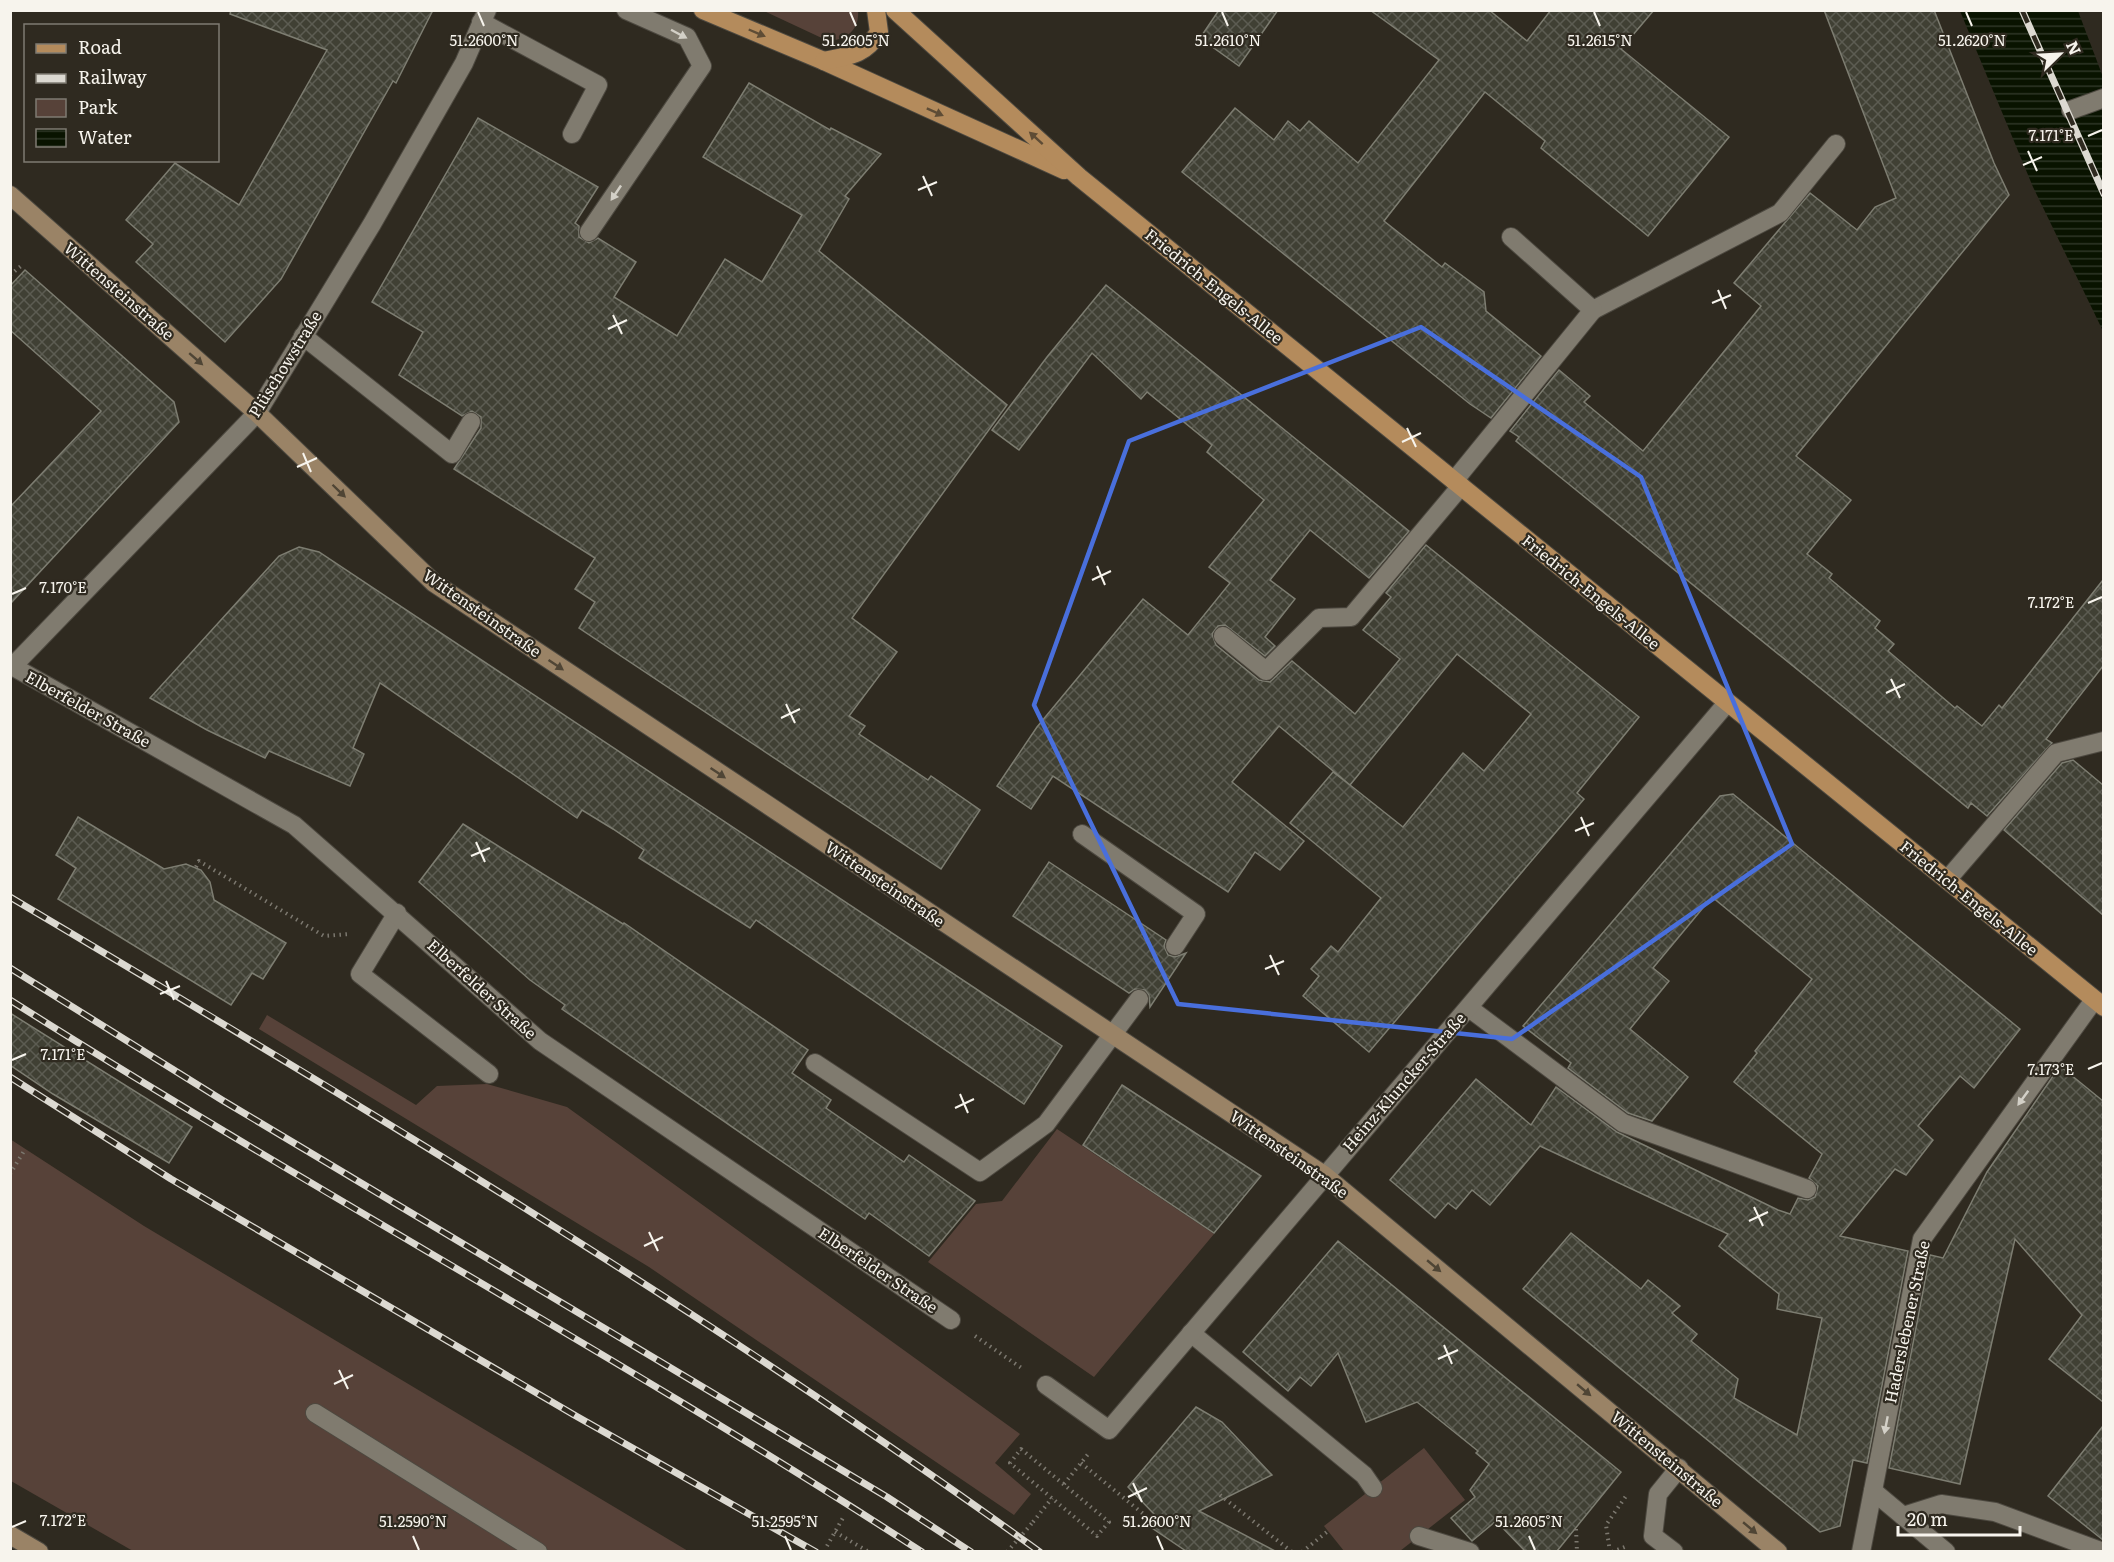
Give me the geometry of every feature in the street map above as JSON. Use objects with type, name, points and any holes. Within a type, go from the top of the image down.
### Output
[{"type":"main road","name":"Friedrich-Engels-Allee","points":[[703,10],[1079,177]]},
{"type":"main road","points":[[824,62],[855,54],[870,46],[879,32],[876,10]]},
{"type":"main road","name":"Friedrich-Engels-Allee","points":[[895,10],[1079,177],[2099,1004]]},
{"type":"street","points":[[589,232],[702,66],[687,37],[626,10]]},
{"type":"street","points":[[484,16],[598,85],[572,134]]},
{"type":"street","name":"Plüschowstraße","points":[[11,664],[257,413],[464,63],[484,16]]},
{"type":"street","points":[[2071,110],[2103,98]]},
{"type":"street","points":[[1223,636],[1266,671],[1319,618],[1351,617],[1593,310],[1780,213],[1836,144]]},
{"type":"street","name":"Wittensteinstraße","points":[[10,195],[257,413],[434,584],[1324,1175],[1778,1551]]},
{"type":"street","points":[[1511,237],[1593,310]]},
{"type":"street","points":[[303,336],[452,454],[471,422]]},
{"type":"street","name":"Elberfelder Straße","points":[[11,664],[294,825],[397,913],[540,1041],[951,1320]]},
{"type":"street","name":"Heinz-Kluncker-Straße","points":[[1046,1385],[1109,1430],[1728,703]]},
{"type":"street","points":[[1947,880],[2056,753],[2103,741]]},
{"type":"street","points":[[1082,834],[1196,914],[1175,946]]},
{"type":"street","points":[[397,913],[360,974],[489,1074]]},
{"type":"street","points":[[815,1063],[980,1172],[1047,1124],[1139,999]]},
{"type":"street","name":"Haderslebener Straße","points":[[1861,1551],[1922,1239],[2099,1004]]},
{"type":"street","points":[[1469,1008],[1623,1123],[1807,1189]]},
{"type":"street","points":[[1191,1333],[1364,1475],[1373,1488]]},
{"type":"street","points":[[315,1413],[538,1551]]},
{"type":"street","points":[[1674,1551],[1653,1536],[1658,1494],[1679,1468]]},
{"type":"street","points":[[1873,1491],[1946,1551]]},
{"type":"street","points":[[1903,1516],[1941,1504],[1995,1512],[2103,1551]]},
{"type":"street","points":[[10,1534],[39,1551]]},
{"type":"street","points":[[1419,1536],[1470,1551]]},
{"type":"path","points":[[10,275],[21,266]]},
{"type":"path","points":[[196,867],[199,861],[324,936],[386,932]]},
{"type":"path","points":[[10,1174],[24,1151]]},
{"type":"path","points":[[951,1320],[1046,1385]]},
{"type":"path","points":[[1021,1449],[1064,1484],[1110,1522],[1097,1536],[1010,1463],[1021,1449]]},
{"type":"path","points":[[1081,1463],[1152,1521]]},
{"type":"path","points":[[1064,1484],[1073,1472]]},
{"type":"path","points":[[1220,1495],[1292,1551]]},
{"type":"path","points":[[1007,1551],[1052,1498]]},
{"type":"path","points":[[827,1546],[844,1516]]},
{"type":"path","points":[[1576,1528],[1577,1551]]},
{"type":"path","points":[[1302,1551],[1328,1531]]},
{"type":"path","points":[[835,1532],[869,1551]]},
{"type":"highlighted area","points":[[1421,327],[1641,477],[1792,844],[1512,1039],[1178,1004],[1034,705],[1129,441]]},
{"type":"green space","points":[[858,10],[854,29],[845,37],[833,40],[826,40],[764,11]]},
{"type":"green space","points":[[267,1015],[416,1105],[437,1086],[487,1084],[567,1107],[1020,1434],[995,1463],[1031,1494],[1014,1515],[649,1267],[259,1029]]},
{"type":"green space","points":[[1057,1129],[1214,1234],[1094,1377],[928,1262],[976,1204],[1002,1201]]},
{"type":"green space","points":[[10,1139],[144,1226],[688,1551],[133,1551],[11,1481]]},
{"type":"green space","points":[[1424,1448],[1465,1500],[1400,1551],[1344,1551],[1324,1526]]},
{"type":"water","points":[[1960,11],[2078,11],[2103,77],[2103,331],[2033,187]]},
{"type":"building","points":[[231,10],[433,10],[396,83],[393,81],[281,279],[225,342],[136,262],[153,244],[126,220],[175,163],[239,205],[327,50],[230,14]]},
{"type":"building","points":[[1219,10],[1278,10],[1239,66],[1200,38]]},
{"type":"building","points":[[1370,10],[1489,10],[1527,41],[1551,10],[1654,10],[1621,49],[1729,137],[1648,236],[1541,148],[1545,141],[1485,92],[1384,221],[1442,267],[1445,263],[1484,292],[1486,311],[1541,356],[1491,418],[1470,404],[1182,172],[1235,108],[1274,140],[1288,121],[1300,131],[1309,121],[1358,163],[1439,60]]},
{"type":"building","points":[[1824,10],[1934,10],[1994,163],[2009,195],[1796,456],[1851,500],[1807,554],[1832,574],[1829,578],[1880,621],[1875,628],[1894,644],[1888,651],[1955,708],[1957,706],[1982,726],[1999,705],[2002,708],[2103,580],[2103,666],[2046,739],[2052,743],[1987,816],[1971,803],[1968,808],[1516,441],[1519,437],[1510,431],[1559,370],[1590,396],[1584,402],[1643,451],[1761,306],[1734,283],[1810,193],[1857,230],[1875,207],[1896,198]]},
{"type":"building","points":[[749,83],[830,130],[831,128],[881,154],[845,196],[849,199],[819,251],[1007,405],[852,618],[897,652],[849,716],[865,726],[859,734],[928,780],[931,776],[980,810],[941,869],[579,628],[595,602],[575,589],[595,558],[454,469],[481,428],[481,417],[472,411],[462,416],[399,375],[423,332],[372,302],[478,118],[598,187],[575,223],[579,226],[579,237],[589,243],[598,238],[636,262],[614,297],[677,336],[725,259],[762,282],[802,215],[703,157]]},
{"type":"building","points":[[25,270],[174,402],[179,422],[10,604],[10,507],[101,411],[10,330],[10,286]]},
{"type":"building","points":[[1106,285],[1409,531],[1369,578],[1310,530],[1270,580],[1295,599],[1265,637],[1275,646],[1265,656],[1225,625],[1218,626],[1212,634],[1216,645],[1259,680],[1270,682],[1292,661],[1355,714],[1400,659],[1363,630],[1391,597],[1386,593],[1426,545],[1639,717],[1577,793],[1584,799],[1369,1052],[1303,996],[1319,976],[1311,969],[1331,946],[1338,952],[1381,898],[1290,823],[1333,772],[1350,785],[1279,726],[1232,782],[1304,841],[1280,870],[1255,852],[1228,892],[1053,776],[1031,809],[997,786],[1037,727],[1143,599],[1188,635],[1230,583],[1209,567],[1264,500],[1207,452],[1212,445],[1147,392],[1141,399],[1092,353],[1019,450],[992,430],[1047,357]],"holes":[[[1457,654],[1531,714],[1484,771],[1463,753],[1403,827],[1350,785]]]},
{"type":"building","points":[[299,547],[319,552],[1062,1046],[1024,1104],[756,920],[750,928],[639,858],[644,850],[613,829],[582,810],[577,818],[380,683],[353,748],[364,754],[350,786],[269,751],[265,758],[207,730],[150,698],[279,556]]},
{"type":"building","points":[[2073,760],[2103,785],[2103,915],[2004,830],[2062,763]]},
{"type":"building","points":[[1733,794],[2020,1029],[1974,1088],[1960,1076],[1918,1126],[1933,1140],[1906,1175],[1895,1169],[1840,1236],[1908,1251],[1867,1463],[1853,1460],[1840,1526],[1820,1532],[1523,1289],[1571,1233],[1641,1289],[1648,1280],[1680,1306],[1672,1313],[1697,1334],[1691,1341],[1738,1379],[1734,1398],[1797,1435],[1822,1318],[1777,1309],[1779,1294],[1719,1246],[1728,1234],[1540,1146],[1490,1205],[1472,1190],[1456,1209],[1448,1203],[1435,1218],[1390,1180],[1476,1079],[1531,1125],[1556,1087],[1617,1132],[1778,1210],[1790,1214],[1798,1198],[1808,1200],[1815,1197],[1818,1186],[1809,1178],[1822,1154],[1734,1082],[1757,1053],[1755,1051],[1812,979],[1712,897],[1653,968],[1669,981],[1630,1029],[1688,1077],[1652,1121],[1628,1113],[1568,1068],[1571,1063],[1523,1026],[1720,796]]},
{"type":"building","points":[[78,817],[164,869],[186,864],[201,870],[210,882],[214,900],[286,943],[263,979],[252,973],[231,1005],[58,899],[76,868],[56,855]]},
{"type":"building","points":[[463,824],[624,923],[808,1050],[792,1073],[831,1100],[826,1108],[904,1162],[909,1155],[975,1201],[929,1256],[869,1213],[865,1219],[562,1009],[565,1005],[530,980],[419,882]]},
{"type":"building","points":[[1049,862],[1166,940],[1164,946],[1168,955],[1175,957],[1186,953],[1150,1007],[1149,995],[1145,990],[1135,989],[1129,993],[1013,916]]},
{"type":"building","points":[[10,1013],[192,1127],[169,1163],[53,1094],[10,1065]]},
{"type":"building","points":[[2060,1066],[2103,1101],[2103,1402],[2049,1359],[2082,1315],[2015,1239],[1960,1484],[1889,1468],[1930,1255],[1943,1258],[1987,1172]]},
{"type":"building","points":[[1122,1085],[1261,1176],[1214,1233],[1083,1145]]},
{"type":"building","points":[[1338,1241],[1621,1472],[1557,1551],[1525,1551],[1496,1521],[1472,1541],[1451,1518],[1475,1497],[1470,1490],[1489,1464],[1476,1453],[1478,1451],[1417,1402],[1366,1422],[1338,1353],[1311,1386],[1300,1377],[1288,1391],[1243,1352]]},
{"type":"building","points":[[1196,1407],[1222,1422],[1272,1475],[1199,1511],[1275,1551],[1186,1551],[1149,1526],[1155,1515],[1128,1487]]},
{"type":"building","points":[[2103,1426],[2103,1540],[2048,1496]]},
{"type":"railway","points":[[2022,10],[2104,194]]},
{"type":"railway","points":[[10,897],[403,1133],[662,1295],[789,1378],[1040,1552]]},
{"type":"railway","points":[[10,968],[222,1100],[887,1497],[971,1552]]},
{"type":"railway","points":[[10,1000],[238,1139],[696,1411],[922,1552]]},
{"type":"railway","points":[[10,1077],[171,1179],[576,1416],[816,1552]]}]
